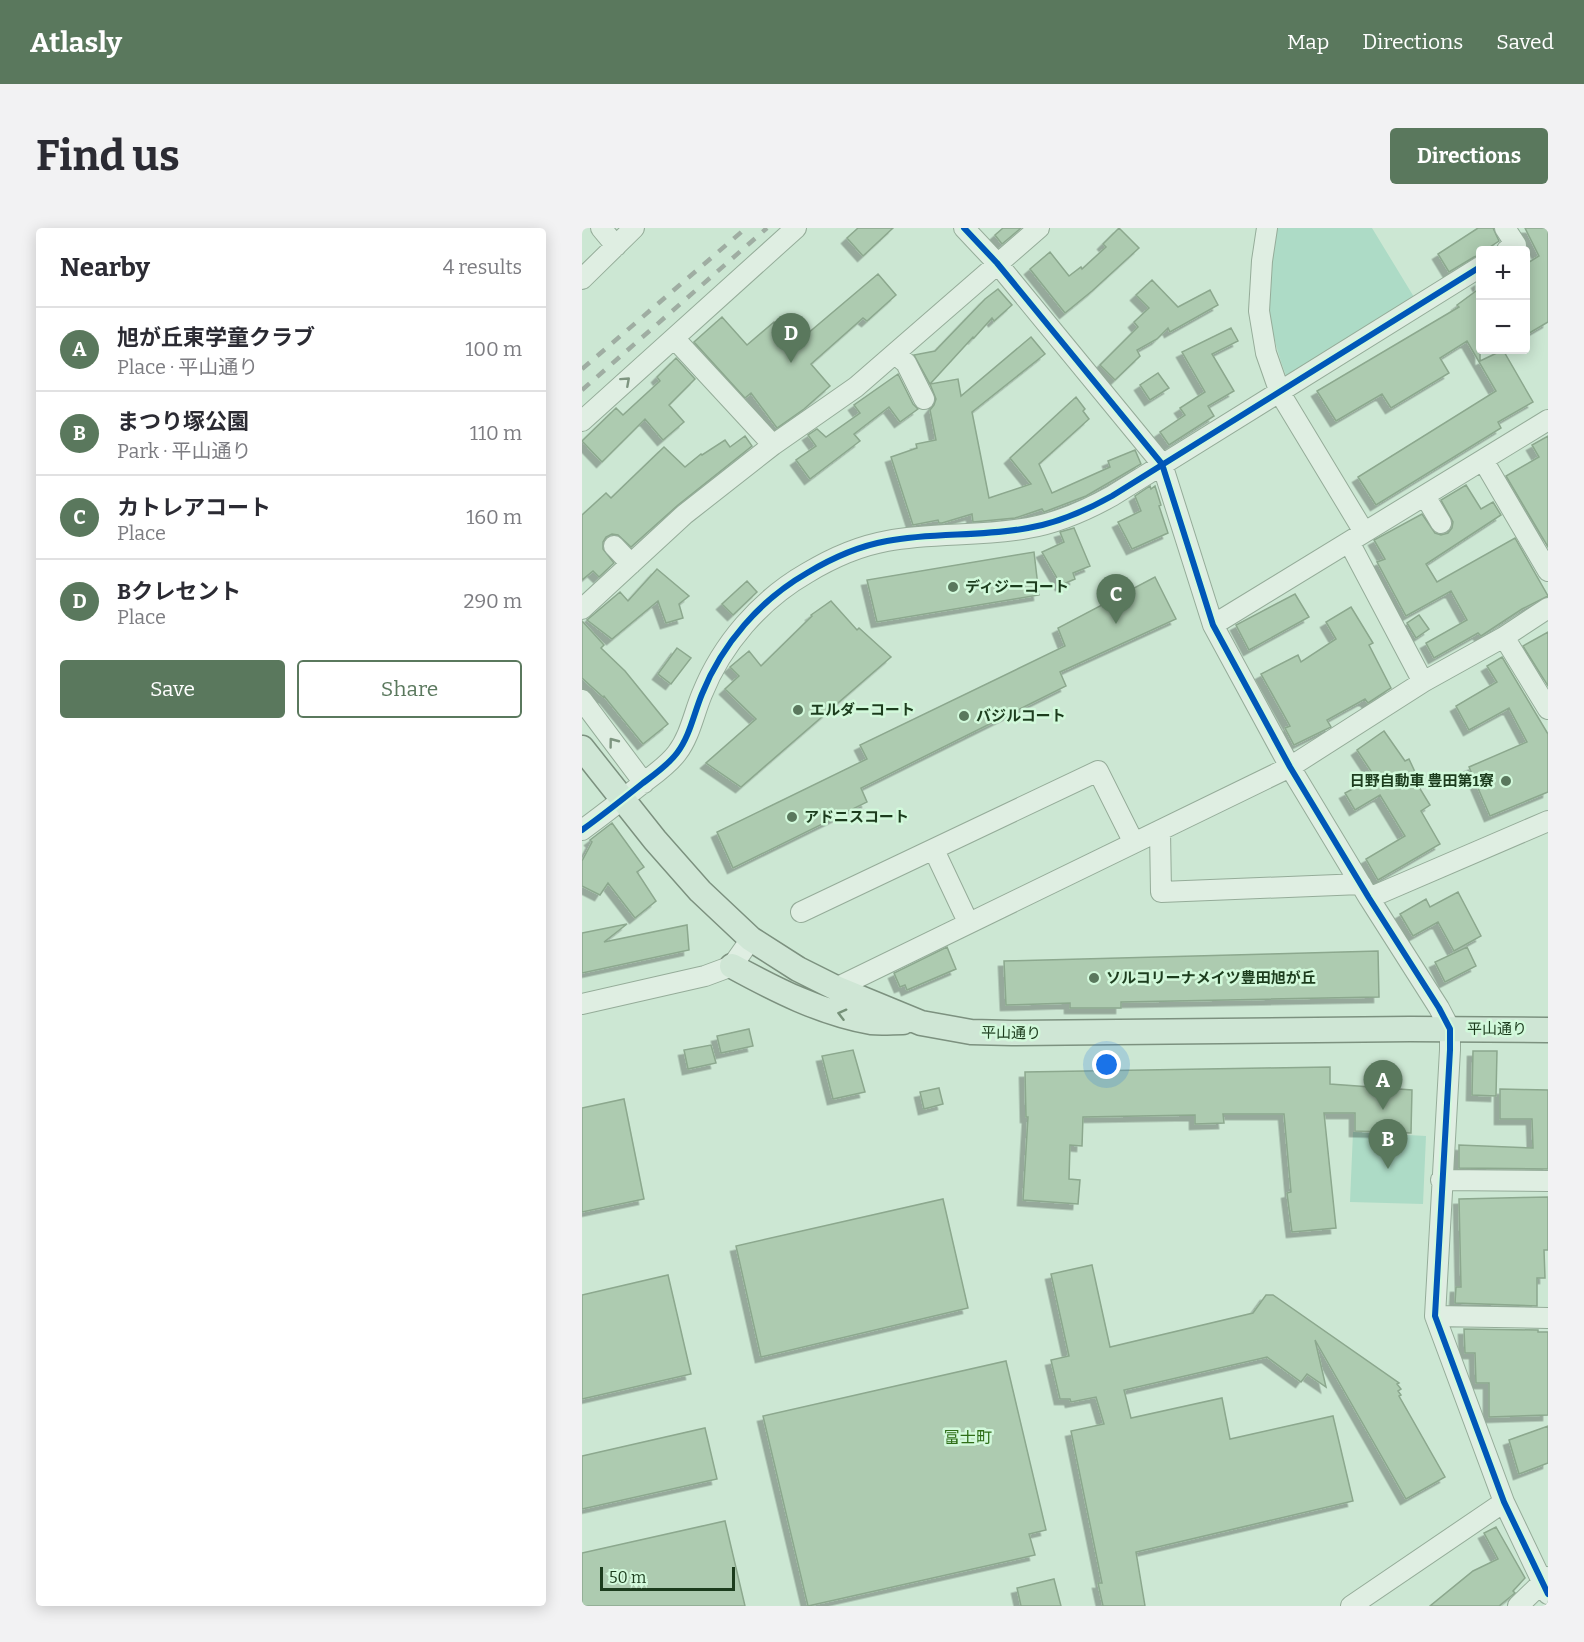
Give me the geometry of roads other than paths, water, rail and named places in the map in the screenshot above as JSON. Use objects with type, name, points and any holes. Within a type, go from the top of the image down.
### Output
[{"type":"main road","name":"平山通り","points":[[582,748],[699,891],[751,939],[798,969],[836,988],[921,1023],[971,1032],[1012,1034],[1548,1030]]},
{"type":"main road","points":[[732,966],[817,1007],[872,1022],[921,1023]]},
{"type":"street","points":[[601,228],[616,246]]},
{"type":"street","points":[[582,279],[634,228]]},
{"type":"street","points":[[582,421],[796,228]]},
{"type":"street","points":[[964,228],[997,263],[1162,464],[1213,625],[1290,767],[1450,1029],[1435,1316],[1504,1502],[1546,1585],[1518,1606]]},
{"type":"street","points":[[582,609],[685,514],[773,445],[856,387],[1039,228]]},
{"type":"street","points":[[1267,228],[1262,261],[1259,311],[1266,353],[1280,393],[1357,537],[1423,682]]},
{"type":"street","points":[[1505,228],[1515,245],[1513,246]]},
{"type":"street","points":[[582,830],[644,783],[678,752],[709,678],[738,630],[774,596],[805,574],[864,546],[917,536],[1000,532],[1028,528],[1087,510],[1280,393],[1476,270]]},
{"type":"street","points":[[674,338],[773,445]]},
{"type":"street","points":[[895,354],[906,363],[924,399]]},
{"type":"street","points":[[1213,625],[1548,420]]},
{"type":"street","points":[[1482,460],[1548,572]]},
{"type":"street","points":[[1425,495],[1441,523]]},
{"type":"street","points":[[614,546],[631,564]]},
{"type":"street","points":[[836,988],[1290,767],[1423,682],[1504,637],[1548,608]]},
{"type":"street","points":[[1504,637],[1548,708]]},
{"type":"street","points":[[582,700],[644,783]]},
{"type":"street","points":[[801,912],[1098,771],[1134,843]]},
{"type":"street","points":[[1160,831],[1161,892],[1365,891],[1548,821]]},
{"type":"street","points":[[934,850],[968,922]]},
{"type":"street","points":[[582,1004],[705,976],[732,966],[751,939]]},
{"type":"street","points":[[1441,1180],[1548,1181]]},
{"type":"street","points":[[1435,1316],[1548,1318]]},
{"type":"street","points":[[1351,1606],[1504,1502]]},
{"type":"railway","points":[[582,369],[746,228]]},
{"type":"railway","points":[[582,390],[767,228]]},
{"type":"place","name":"Bクレセント","points":[[791,363]]},
{"type":"place","name":"ディジーコート","points":[[953,587]]},
{"type":"place","name":"カトレアコート","points":[[1116,624]]},
{"type":"place","name":"エルダーコート","points":[[798,710]]},
{"type":"place","name":"バジルコート","points":[[964,716]]},
{"type":"place","name":"日野自動車 豊田第1寮","points":[[1506,781]]},
{"type":"place","name":"アドニスコート","points":[[792,817]]},
{"type":"place","name":"ソルコリーナメイツ豊田旭が丘","points":[[1094,978]]},
{"type":"place","name":"旭が丘東学童クラブ","points":[[1383,1110]]},
{"type":"place","name":"まつり塚公園","points":[[1388,1169]]},
{"type":"district","name":"富士町","points":[[968,1437]]}]
